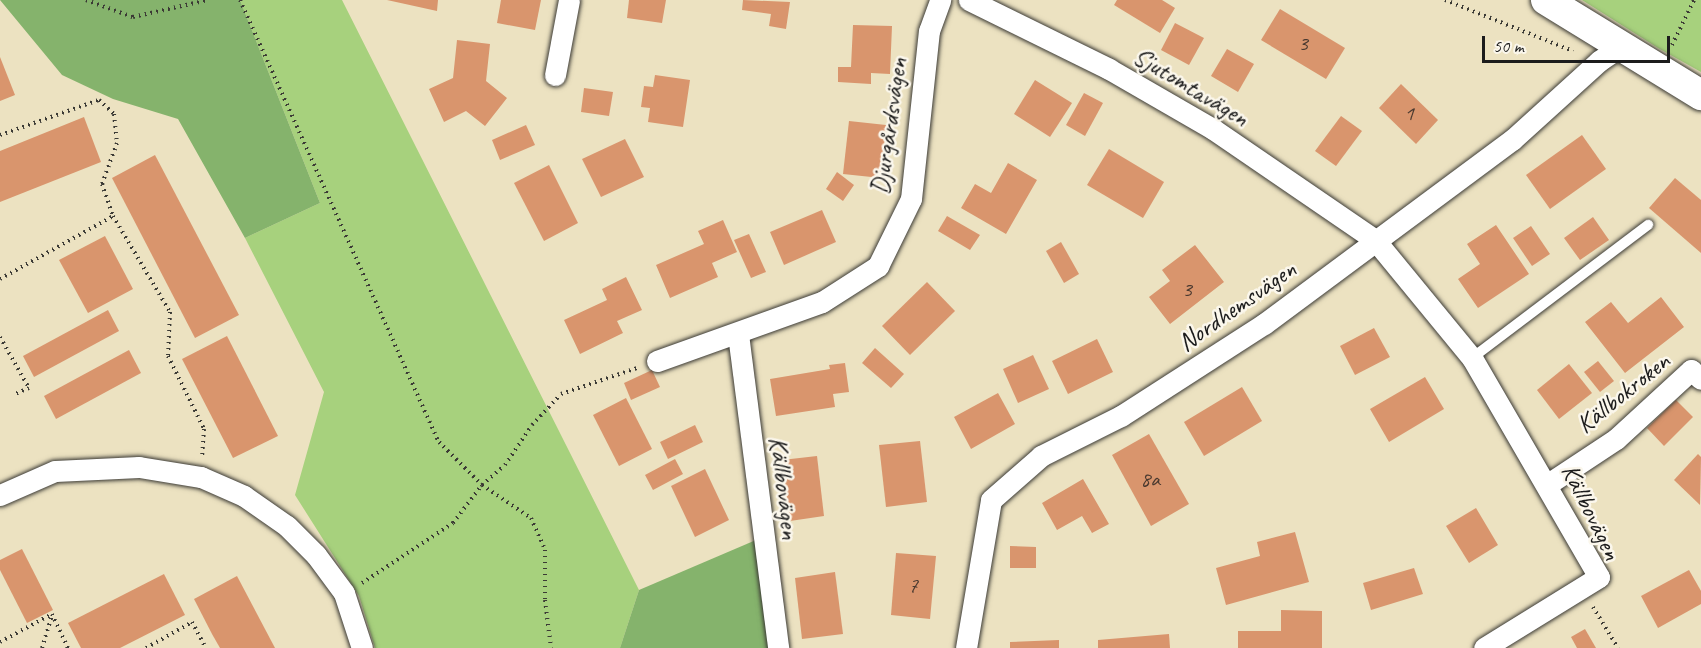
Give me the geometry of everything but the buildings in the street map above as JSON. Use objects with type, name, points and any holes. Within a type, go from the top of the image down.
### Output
[{"type":"street","points":[[555,75],[569,0]]},
{"type":"street","name":"Djurgårdsvägen","points":[[657,361],[738,334],[822,302],[878,266],[911,199],[929,31],[940,0]]},
{"type":"street","name":"Sjutomtavägen","points":[[969,0],[1109,69],[1213,129],[1375,240]]},
{"type":"street","points":[[1546,0],[1701,94]]},
{"type":"street","name":"Nordhemsvägen","points":[[966,648],[991,500],[1041,456],[1121,416],[1264,324],[1512,140],[1621,46]]},
{"type":"street","name":"Källbovägen","points":[[1375,240],[1472,358],[1548,484],[1599,577],[1484,648]]},
{"type":"street","name":"Källbovägen","points":[[738,334],[778,648]]},
{"type":"street","name":"Källbokroken","points":[[1548,484],[1616,439],[1691,370],[1701,379]]},
{"type":"street","points":[[0,495],[54,471],[139,467],[201,477],[244,496],[287,526],[316,555],[344,593],[362,648]]},
{"type":"lane","points":[[1472,358],[1648,225]]},
{"type":"path","points":[[86,0],[133,17],[208,0]]},
{"type":"path","points":[[240,0],[439,442],[482,485],[531,518],[545,550],[545,600],[551,648]]},
{"type":"path","points":[[1670,48],[1694,0]]},
{"type":"path","points":[[0,135],[99,100],[114,114],[117,143],[102,184],[113,216],[170,312],[168,356],[204,429],[201,477]]},
{"type":"path","points":[[0,279],[113,216]]},
{"type":"path","points":[[0,337],[10,349],[29,388],[15,394]]},
{"type":"path","points":[[344,593],[453,522],[482,485],[505,465],[532,425],[561,394],[657,361]]},
{"type":"path","points":[[1581,589],[1618,648]]},
{"type":"path","points":[[0,642],[52,614]]},
{"type":"path","points":[[42,648],[52,614]]},
{"type":"path","points":[[52,614],[68,648]]},
{"type":"path","points":[[146,648],[192,622],[206,648]]},
{"type":"green space","points":[[0,0],[240,0],[320,203],[245,238],[178,119],[113,99],[62,75]]},
{"type":"green space","points":[[240,0],[342,0],[639,590],[620,648],[375,648],[359,596],[295,495],[324,392],[245,238],[320,203]]},
{"type":"green space","points":[[1582,0],[1701,0],[1701,72],[1658,48]]},
{"type":"green space","points":[[763,537],[770,648],[620,648],[639,590]]}]
